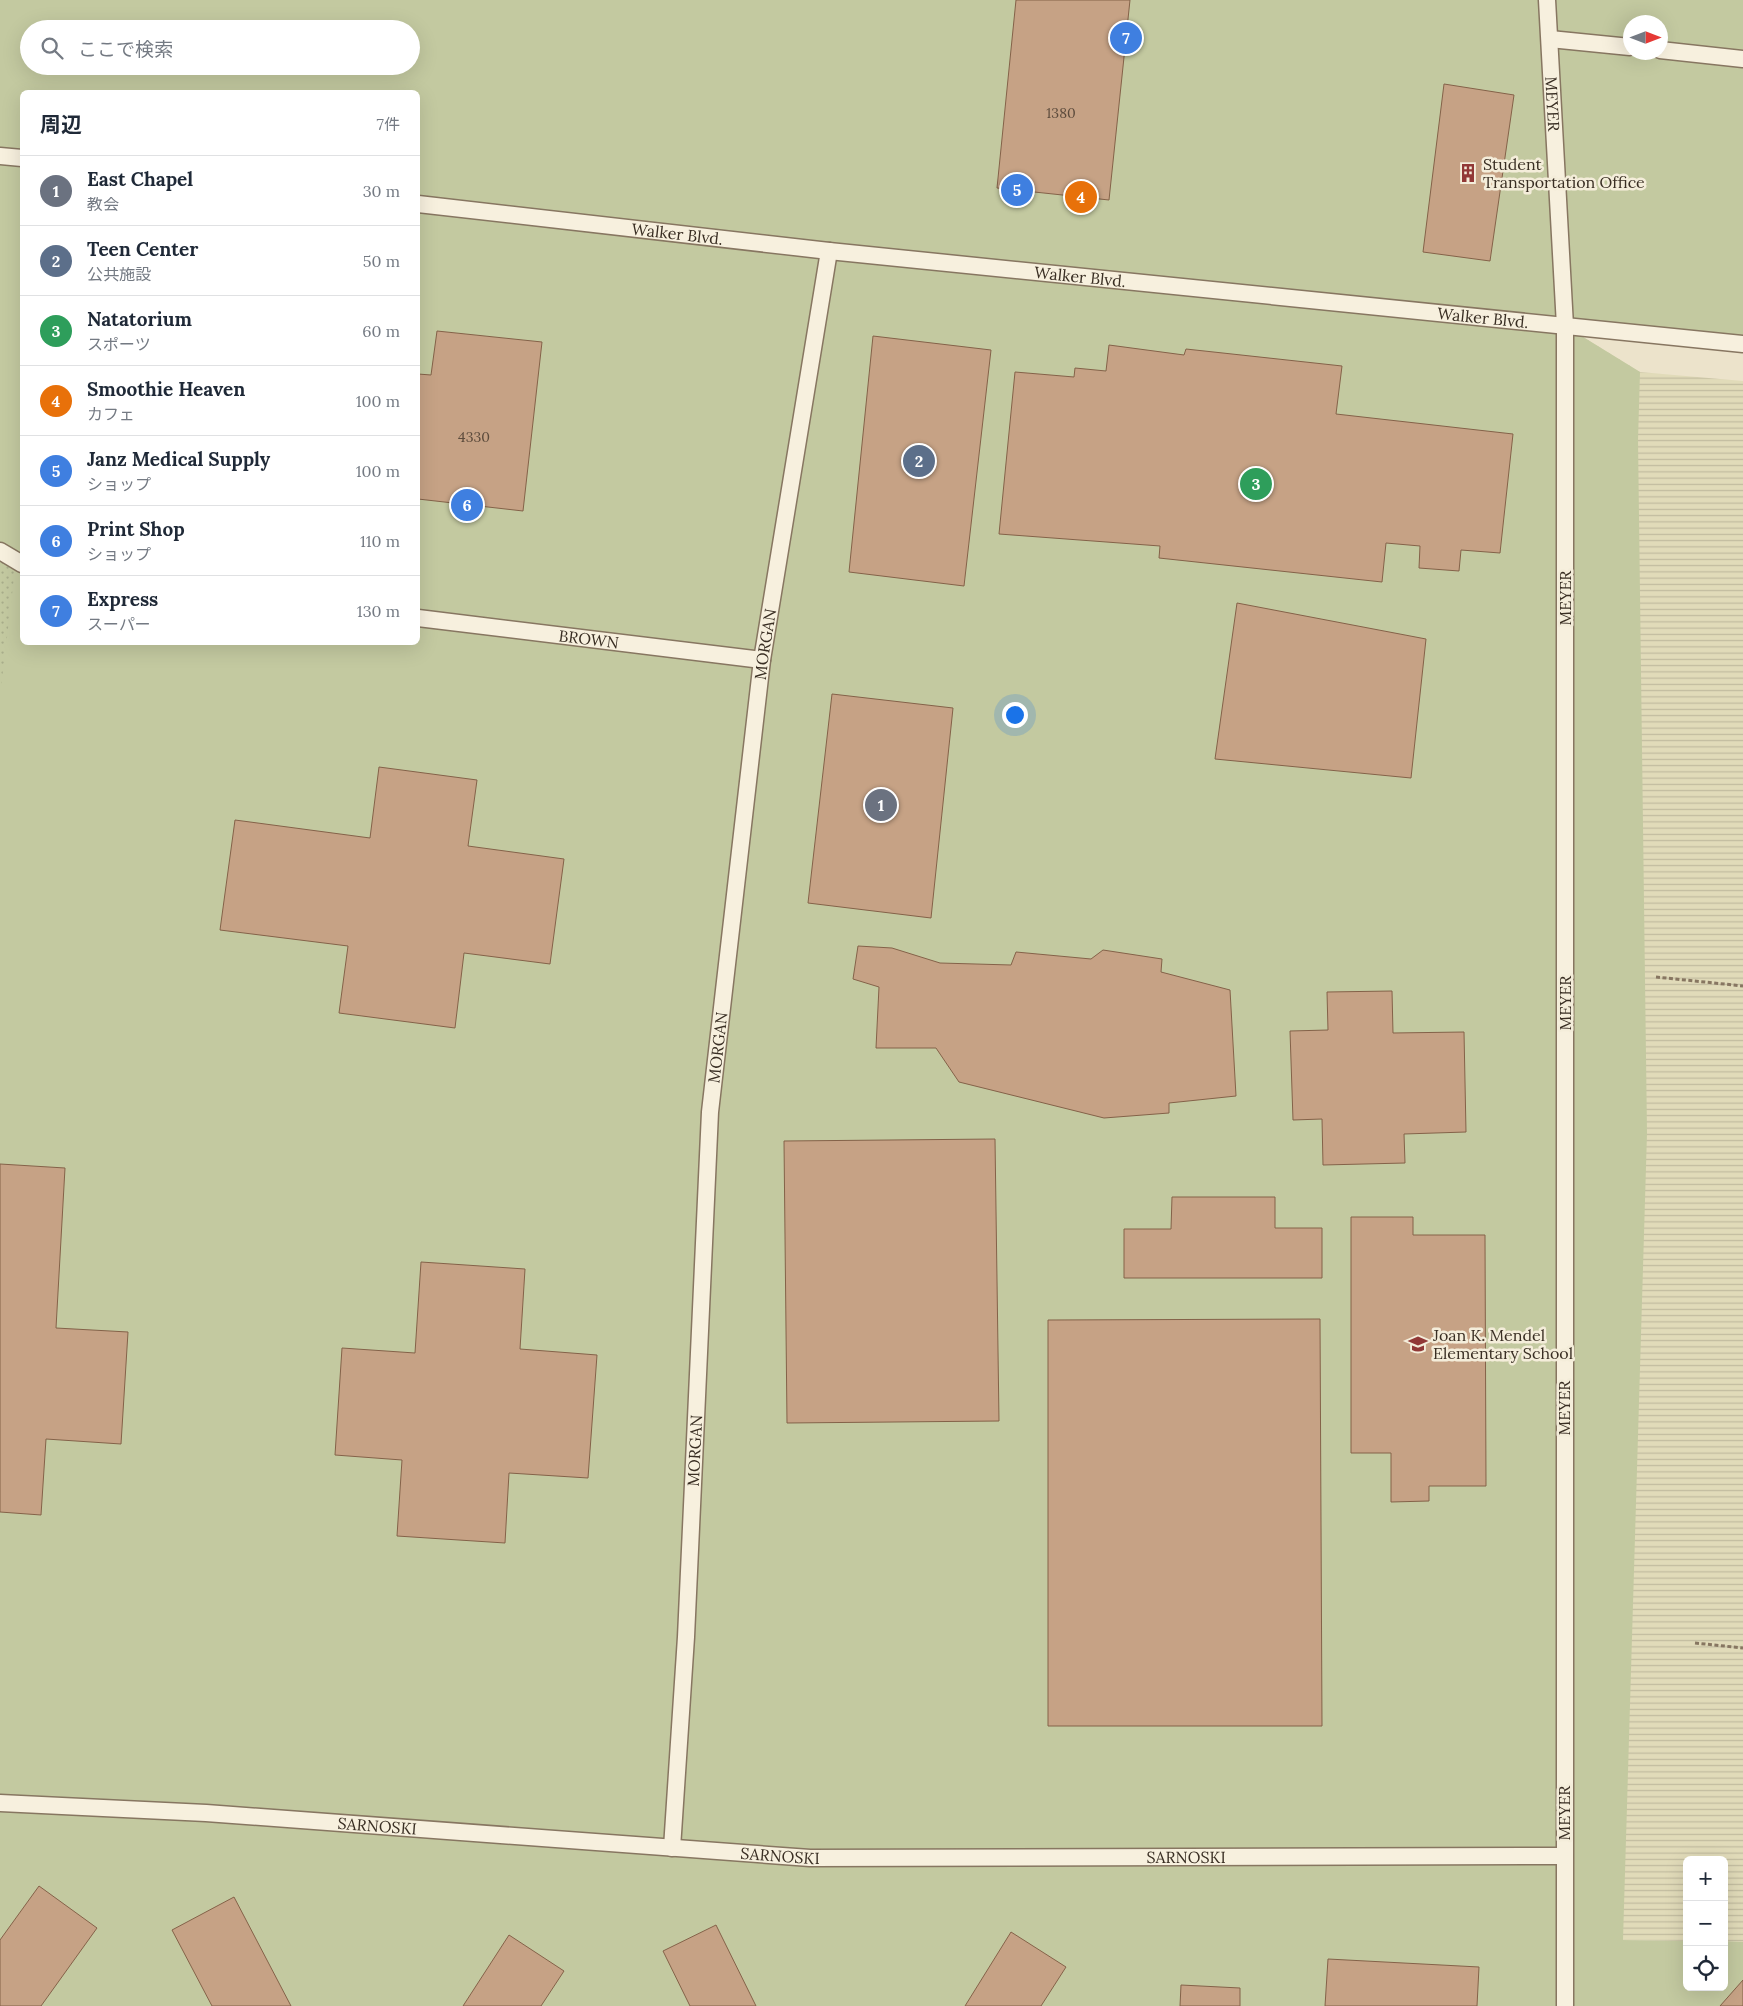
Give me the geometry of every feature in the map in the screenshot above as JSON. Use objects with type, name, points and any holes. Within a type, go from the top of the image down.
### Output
[{"type":"lane","name":"MEYER","points":[[1547,0],[1565,326],[1565,2006]]},
{"type":"lane","points":[[1550,39],[1623,46]]},
{"type":"lane","points":[[1668,51],[1743,59]]},
{"type":"lane","points":[[0,156],[20,158]]},
{"type":"lane","name":"Walker Blvd.","points":[[420,204],[830,251],[1743,344]]},
{"type":"lane","name":"MORGAN","points":[[672,1848],[686,1637],[710,1112],[762,660],[830,251]]},
{"type":"lane","points":[[0,551],[20,563]]},
{"type":"lane","name":"BROWN","points":[[420,618],[762,660]]},
{"type":"lane","name":"SARNOSKI","points":[[0,1803],[206,1813],[810,1858],[1564,1856]]},
{"type":"path","points":[[1656,977],[1743,986]]},
{"type":"path","points":[[1695,1643],[1743,1648]]},
{"type":"shaded area","points":[[1565,326],[1640,372],[1743,381],[1743,1942],[1728,1941],[1728,1856],[1683,1856],[1683,1941],[1623,1940]]},
{"type":"green space","points":[[0,0],[1743,0],[1743,344],[1567,327],[1640,372],[1638,440],[1647,1133],[1623,1940],[1683,1941],[1683,1991],[1728,1991],[1728,1941],[1743,1942],[1743,2006],[0,2006]]},
{"type":"green space","points":[[0,551],[16,561],[0,696]]},
{"type":"building","points":[[1016,0],[1130,0],[1109,200],[997,188]]},
{"type":"building","name":"Student Transportation Office","points":[[1444,84],[1514,95],[1490,261],[1423,252]]},
{"type":"building","points":[[437,331],[542,342],[523,511],[420,499],[420,374],[431,375]]},
{"type":"building","points":[[873,336],[991,350],[964,586],[849,572]]},
{"type":"building","points":[[1109,345],[1184,355],[1186,349],[1342,366],[1336,414],[1513,434],[1500,553],[1461,550],[1459,571],[1419,568],[1420,546],[1386,543],[1382,582],[1159,558],[1160,546],[999,534],[1015,372],[1074,377],[1075,368],[1106,371]]},
{"type":"building","points":[[1237,603],[1426,639],[1411,778],[1215,759]]},
{"type":"building","points":[[832,694],[953,708],[931,918],[808,903]]},
{"type":"building","points":[[379,767],[477,780],[468,846],[564,859],[550,964],[464,953],[455,1028],[339,1013],[348,946],[220,930],[235,820],[370,838]]},
{"type":"building","points":[[858,946],[892,948],[940,963],[1011,965],[1016,952],[1091,959],[1103,950],[1162,959],[1161,972],[1230,990],[1236,1096],[1169,1103],[1169,1113],[1104,1118],[959,1082],[936,1048],[876,1048],[879,987],[853,979]]},
{"type":"building","points":[[1392,991],[1393,1033],[1464,1032],[1466,1132],[1404,1134],[1405,1163],[1323,1165],[1322,1119],[1293,1120],[1290,1031],[1328,1030],[1327,992]]},
{"type":"building","points":[[995,1139],[999,1421],[787,1423],[784,1141]]},
{"type":"building","points":[[0,1164],[65,1168],[56,1328],[128,1332],[121,1444],[46,1439],[41,1515],[0,1512]]},
{"type":"building","points":[[1172,1197],[1275,1197],[1275,1228],[1322,1228],[1322,1278],[1124,1278],[1124,1229],[1171,1229]]},
{"type":"building","name":"Joan K. Mendel Elementary School","points":[[1351,1217],[1413,1217],[1413,1235],[1485,1235],[1486,1486],[1429,1486],[1429,1501],[1391,1502],[1391,1453],[1351,1453]]},
{"type":"building","points":[[421,1262],[525,1269],[520,1349],[597,1355],[588,1478],[509,1473],[505,1543],[397,1536],[402,1460],[335,1455],[342,1348],[415,1353]]},
{"type":"building","points":[[1320,1319],[1322,1726],[1048,1726],[1048,1320]]},
{"type":"building","points":[[39,1886],[97,1928],[41,2006],[0,2006],[0,1940]]},
{"type":"building","points":[[234,1897],[291,2006],[212,2006],[172,1930]]},
{"type":"building","points":[[716,1925],[756,2006],[690,2006],[663,1951]]},
{"type":"building","points":[[1011,1932],[1066,1967],[1041,2006],[965,2006]]},
{"type":"building","points":[[509,1935],[564,1971],[541,2006],[463,2006]]},
{"type":"building","points":[[1328,1959],[1479,1967],[1477,2006],[1325,2006]]},
{"type":"building","points":[[1743,1980],[1743,2006],[1720,2006]]},
{"type":"building","points":[[1181,1985],[1240,1988],[1240,2006],[1180,2006]]},
{"type":"place","name":"Express","points":[[1126,38]]},
{"type":"place","name":"Student Transportation Office","points":[[1468,173]]},
{"type":"place","name":"Janz Medical Supply","points":[[1017,190]]},
{"type":"place","name":"Smoothie Heaven","points":[[1081,197]]},
{"type":"place","name":"Teen Center","points":[[919,461]]},
{"type":"place","name":"Natatorium","points":[[1256,484]]},
{"type":"place","name":"Print Shop","points":[[467,505]]},
{"type":"place","name":"East Chapel","points":[[881,805]]},
{"type":"place","name":"Joan K. Mendel Elementary School","points":[[1418,1344]]}]
